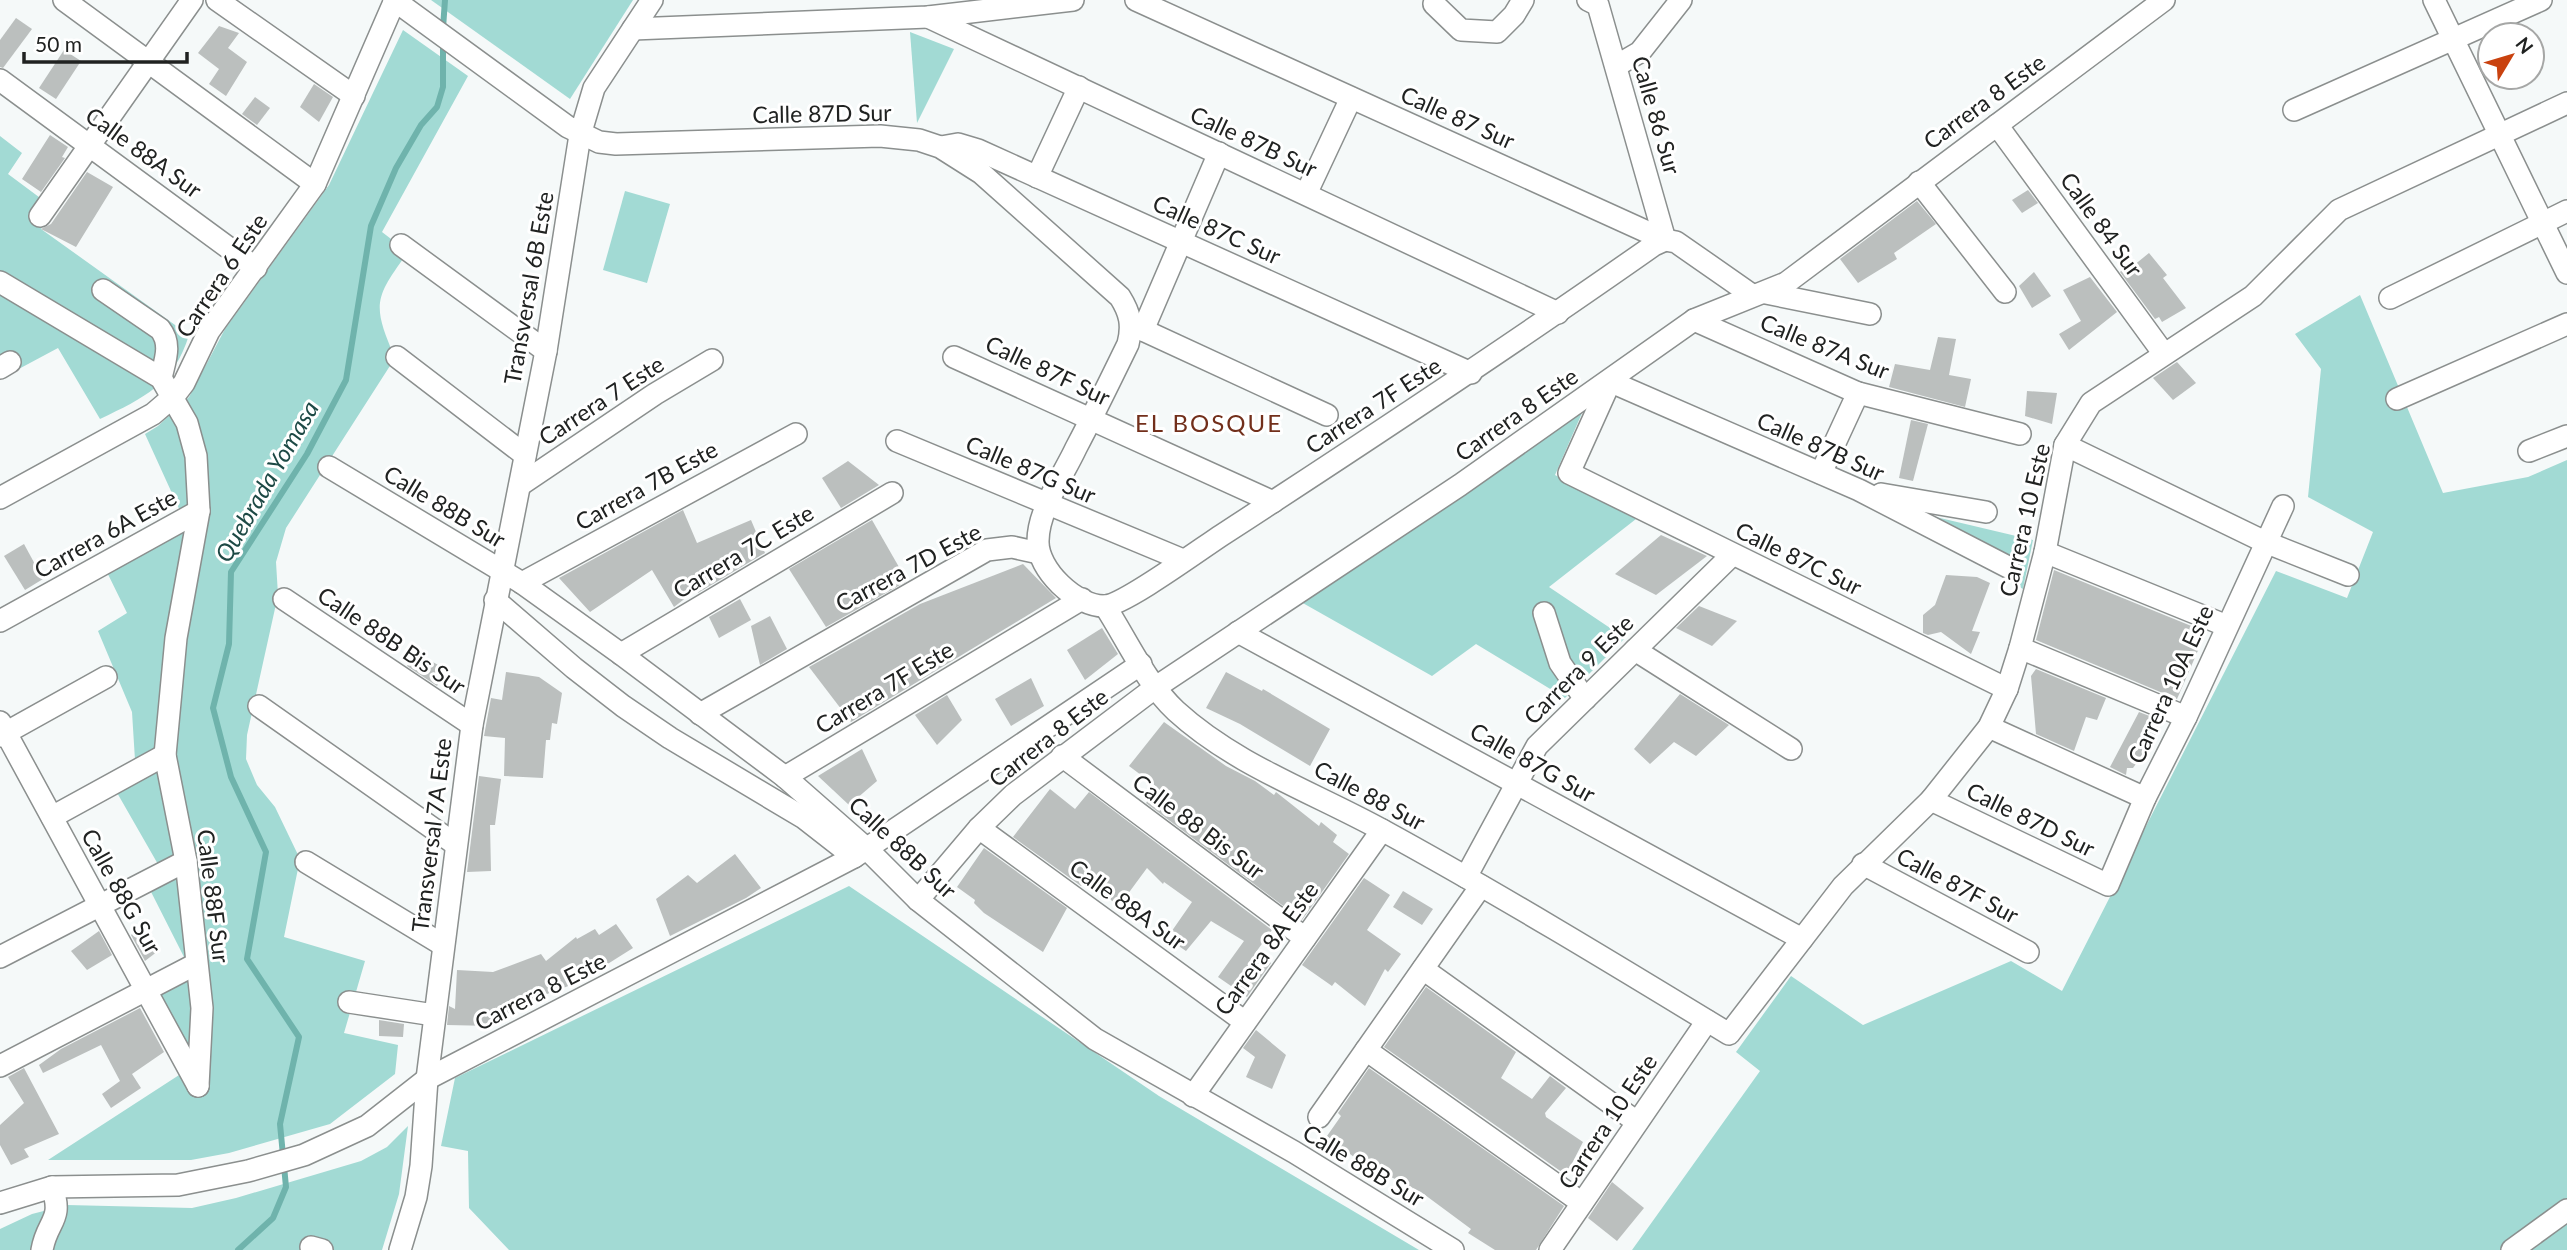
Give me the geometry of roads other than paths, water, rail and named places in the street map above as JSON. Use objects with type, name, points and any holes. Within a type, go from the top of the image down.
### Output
[{"type":"street","points":[[64,0],[315,184]]},
{"type":"street","points":[[40,216],[192,0]]},
{"type":"street","points":[[217,0],[354,96]]},
{"type":"street","name":"Carrera 6 Este","points":[[0,498],[153,414],[174,396],[208,331],[315,184],[395,0]]},
{"type":"street","name":"Calle 87D Sur","points":[[395,0],[580,135],[616,144],[880,136],[919,140],[940,147],[981,173],[1120,297],[1137,328]]},
{"type":"street","name":"Transversal 6B Este","points":[[495,600],[546,351],[580,135],[594,88],[652,0]]},
{"type":"street","points":[[633,29],[928,17],[1073,0]]},
{"type":"street","name":"Calle 87 Sur","points":[[1136,0],[1665,240],[1676,242],[1759,294],[1870,314]]},
{"type":"street","points":[[1434,4],[1461,30],[1497,32],[1514,15],[1523,0]]},
{"type":"street","points":[[1616,66],[1640,52],[1681,0]]},
{"type":"street","name":"Carrera 8 Este","points":[[918,900],[979,828],[1013,795],[1156,687],[1460,485],[1695,320],[1786,282],[2164,0]]},
{"type":"street","points":[[2434,0],[2567,273]]},
{"type":"street","points":[[2294,110],[2540,0]]},
{"type":"street","name":"Calle 86 Sur","points":[[1593,2],[1616,66],[1665,240]]},
{"type":"street","name":"Calle 87B Sur","points":[[928,17],[1558,313]]},
{"type":"street","name":"Calle 88A Sur","points":[[0,79],[256,268]]},
{"type":"street","points":[[1037,177],[1079,87]]},
{"type":"street","points":[[1306,194],[1351,98]]},
{"type":"street","name":"Carrera 10 Este","points":[[1728,1034],[1863,864],[1931,800],[1989,727],[2007,689],[2020,648],[2045,552],[2065,445],[2091,403],[2253,296],[2339,210],[2567,103]]},
{"type":"street","name":"Calle 84 Sur","points":[[1997,125],[2164,354]]},
{"type":"street","name":"Calle 87C Sur","points":[[940,147],[958,144],[978,150],[1471,373]]},
{"type":"street","points":[[1105,606],[1082,599],[1056,582],[1039,553],[1038,534],[1048,504],[1181,242],[1219,153]]},
{"type":"street","points":[[1919,182],[2005,292]]},
{"type":"street","points":[[2390,298],[2567,211]]},
{"type":"street","name":"Carrera 7F Este","points":[[1105,606],[1183,560],[1471,373],[1665,240]]},
{"type":"street","points":[[401,245],[546,351]]},
{"type":"street","points":[[0,282],[161,378],[174,396],[187,423],[196,456],[199,511],[176,638],[165,755],[52,817]]},
{"type":"street","points":[[103,290],[160,329],[166,337],[168,345],[161,378]]},
{"type":"street","name":"Calle 87A Sur","points":[[1695,320],[1858,393],[2020,433]]},
{"type":"street","points":[[2398,399],[2567,324]]},
{"type":"street","points":[[1137,328],[1327,415]]},
{"type":"street","name":"Calle 87F Sur","points":[[954,356],[1273,502]]},
{"type":"street","points":[[397,358],[525,455]]},
{"type":"street","name":"Carrera 7 Este","points":[[520,485],[654,394],[712,360]]},
{"type":"street","name":"Calle 87B Sur","points":[[1609,382],[1858,490],[2008,567]]},
{"type":"street","name":"Calle 87C Sur","points":[[1609,382],[1569,473],[2007,689]]},
{"type":"street","points":[[1821,473],[1858,393]]},
{"type":"street","name":"Carrera 7B Este","points":[[522,583],[796,434]]},
{"type":"street","points":[[2529,451],[2567,436]]},
{"type":"street","name":"Calle 87G Sur","points":[[897,441],[1183,560]]},
{"type":"street","points":[[2065,445],[2264,542],[2348,575]]},
{"type":"street","name":"Calle 88B Sur","points":[[328,467],[522,583],[621,654],[785,777],[860,853],[1095,1039],[1294,1152],[1453,1250]]},
{"type":"street","points":[[1858,490],[1986,512]]},
{"type":"street","name":"Carrera 7C Este","points":[[621,654],[892,493]]},
{"type":"street","name":"Carrera 10A Este","points":[[2108,885],[2145,798],[2186,717],[2264,542],[2283,506]]},
{"type":"street","name":"Carrera 6A Este","points":[[0,621],[199,511]]},
{"type":"street","name":"Carrera 7D Este","points":[[700,714],[986,551],[1012,547],[1039,553]]},
{"type":"street","points":[[2045,552],[2227,626]]},
{"type":"street","name":"Carrera 9 Este","points":[[1319,1117],[1423,969],[1474,881],[1537,746],[1732,555]]},
{"type":"street","name":"Calle 88B Bis Sur","points":[[284,599],[471,724]]},
{"type":"street","name":"Carrera 7F Este","points":[[785,777],[1082,599]]},
{"type":"street","name":"Calle 88B Sur","points":[[495,600],[574,668],[624,706],[860,853]]},
{"type":"street","name":"Transversal 7A Este","points":[[400,1250],[416,1197],[421,1166],[427,1079],[455,844],[471,724],[495,600]]},
{"type":"street","name":"Calle 88 Sur","points":[[1105,606],[1156,687],[1175,710],[1223,746],[1251,764],[1382,830],[1474,881],[1728,1034]]},
{"type":"street","points":[[1544,613],[1560,663],[1585,699]]},
{"type":"street","name":"Calle 87G Sur","points":[[1238,632],[1802,939]]},
{"type":"street","points":[[2020,648],[2186,717]]},
{"type":"street","points":[[1635,650],[1791,749]]},
{"type":"street","name":"Carrera 8 Este","points":[[0,1203],[52,1187],[178,1185],[248,1171],[304,1155],[367,1126],[427,1079],[860,853],[1141,664]]},
{"type":"street","points":[[2,730],[106,677]]},
{"type":"street","points":[[259,706],[455,844]]},
{"type":"street","points":[[1989,727],[2145,798]]},
{"type":"street","name":"Calle 88G Sur","points":[[2,730],[198,1086]]},
{"type":"street","name":"Calle 88F Sur","points":[[165,755],[186,861],[202,1008],[198,1086]]},
{"type":"street","name":"Calle 88 Bis Sur","points":[[1062,756],[1306,938]]},
{"type":"street","name":"Calle 87D Sur","points":[[1931,800],[2108,885]]},
{"type":"street","name":"Calle 88A Sur","points":[[979,828],[1245,1022]]},
{"type":"street","name":"Carrera 8A Este","points":[[1193,1096],[1382,830]]},
{"type":"street","points":[[0,957],[186,861]]},
{"type":"street","points":[[306,863],[443,944]]},
{"type":"street","name":"Calle 87F Sur","points":[[1863,864],[2028,952]]},
{"type":"street","points":[[0,1066],[147,992],[196,964]]},
{"type":"street","points":[[1423,969],[1637,1122]]},
{"type":"street","points":[[349,1002],[434,1016]]},
{"type":"street","name":"Carrera 10 Este","points":[[1550,1250],[1707,1021]]},
{"type":"street","points":[[1366,1050],[1582,1203]]},
{"type":"street","points":[[42,1250],[58,1204],[52,1187]]},
{"type":"street","points":[[2512,1250],[2567,1210]]},
{"type":"waterway","name":"Quebrada Yomasa","points":[[443,28],[445,0]]},
{"type":"waterway","name":"Quebrada Yomasa","points":[[238,1250],[273,1218],[286,1187],[280,1124],[299,1037],[247,959],[266,852],[231,777],[213,708],[229,644],[231,572],[307,454],[346,380],[371,226],[396,168],[421,125],[437,107],[443,87],[443,42]]},
{"type":"district","name":"EL BOSQUE","points":[[1209,422]]}]
